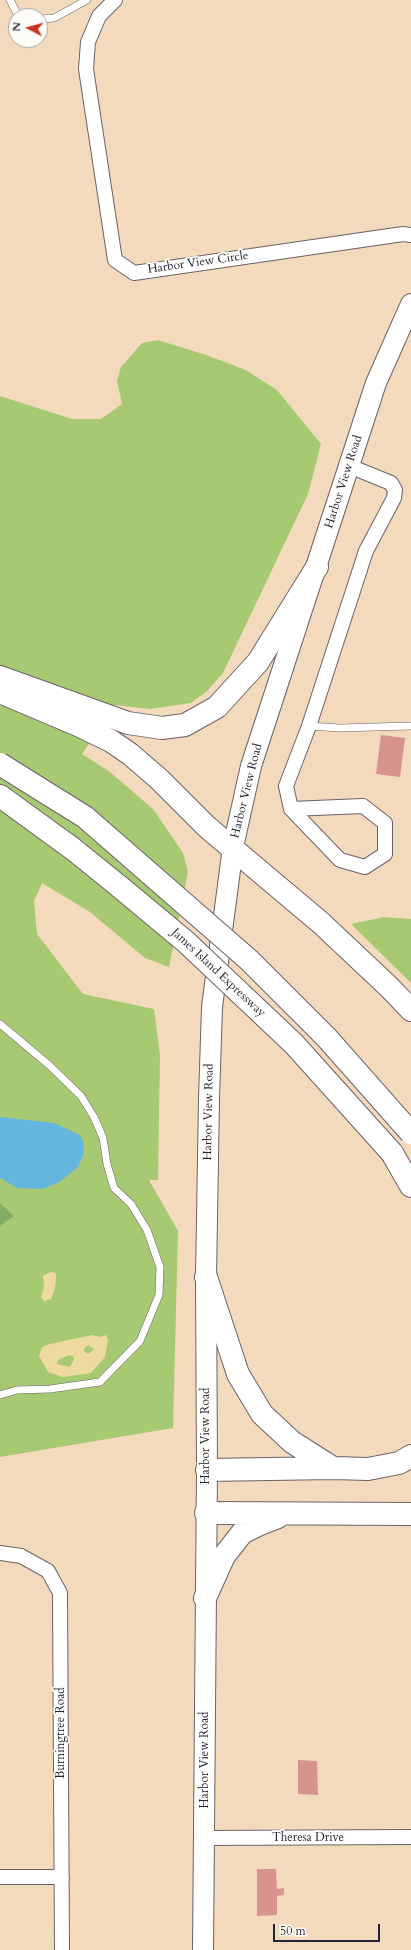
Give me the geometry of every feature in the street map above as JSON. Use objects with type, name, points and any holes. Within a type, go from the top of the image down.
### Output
[{"type":"highway","points":[[0,678],[128,723],[162,728],[185,725],[216,707],[258,662],[317,567]]},
{"type":"highway","points":[[0,692],[78,725],[111,741],[130,754],[159,779],[207,827],[326,928],[389,987],[411,1010]]},
{"type":"highway","points":[[0,764],[85,817],[249,960],[327,1038],[411,1133]]},
{"type":"highway","name":"James Island Expressway","points":[[0,796],[73,849],[186,942],[294,1044],[392,1153],[411,1177]]},
{"type":"highway","points":[[392,1153],[411,1186]]},
{"type":"highway","points":[[206,1277],[238,1374],[262,1414],[292,1442],[333,1468]]},
{"type":"highway","points":[[207,1470],[333,1468],[368,1469],[400,1463],[411,1456]]},
{"type":"highway","points":[[206,1513],[411,1514]]},
{"type":"highway","points":[[205,1598],[224,1556],[242,1533],[260,1524],[290,1514]]},
{"type":"main road","name":"Harbor View Road","points":[[203,1950],[207,1470],[206,1277],[209,1099],[212,1007],[232,847],[250,766],[317,567],[376,383],[411,304]]},
{"type":"street","name":"Harbor View Circle","points":[[114,0],[99,16],[88,42],[86,69],[115,260],[134,273],[403,234],[411,235]]},
{"type":"street","points":[[291,809],[363,806],[385,823],[385,854],[365,867],[340,860],[291,809],[286,786],[309,726],[366,551],[394,498],[395,490],[391,483],[349,466]]},
{"type":"street","name":"Burningtree Road","points":[[0,1553],[21,1556],[48,1571],[60,1593],[62,1950]]},
{"type":"street","name":"Theresa Drive","points":[[204,1838],[411,1837]]},
{"type":"street","points":[[0,1877],[62,1877]]},
{"type":"lane","points":[[48,18],[54,18],[87,0]]},
{"type":"lane","points":[[309,726],[340,728],[410,726]]},
{"type":"lane","points":[[0,1024],[49,1065],[81,1096],[94,1117],[103,1138],[107,1164],[114,1188],[131,1204],[147,1230],[160,1267],[159,1295],[140,1341],[100,1382],[50,1389],[17,1390],[0,1395]]},
{"type":"green space","points":[[158,340],[206,355],[246,370],[277,390],[321,444],[308,494],[223,673],[207,691],[191,703],[150,709],[115,705],[82,754],[110,772],[153,809],[183,853],[188,872],[169,967],[145,958],[90,912],[42,883],[34,901],[37,934],[83,994],[154,1009],[160,1055],[158,1180],[149,1180],[178,1231],[173,1428],[0,1457],[0,396],[72,419],[101,419],[122,404],[117,381],[121,367],[142,343]]},
{"type":"green space","points":[[384,917],[411,919],[411,983],[351,924]]},
{"type":"green space","points":[[0,1203],[14,1216],[0,1226]]},
{"type":"sand","points":[[53,1272],[56,1274],[55,1288],[51,1299],[44,1301],[41,1297],[44,1287],[43,1276]]},
{"type":"sand","points":[[92,1335],[100,1337],[106,1335],[108,1340],[105,1357],[91,1373],[63,1377],[48,1372],[39,1356],[42,1347]],"holes":[[[88,1345],[94,1349],[88,1354],[84,1351],[85,1347]],[[69,1355],[73,1356],[74,1359],[70,1367],[57,1364],[58,1360]]]},
{"type":"water","points":[[0,1117],[54,1123],[80,1135],[84,1145],[83,1156],[78,1167],[59,1182],[43,1189],[17,1188],[0,1178]]},
{"type":"building","points":[[381,735],[405,738],[400,777],[376,774]]},
{"type":"building","points":[[298,1760],[317,1761],[318,1795],[298,1794]]},
{"type":"building","points":[[257,1869],[276,1869],[277,1889],[284,1888],[284,1895],[277,1896],[277,1915],[257,1916]]}]
